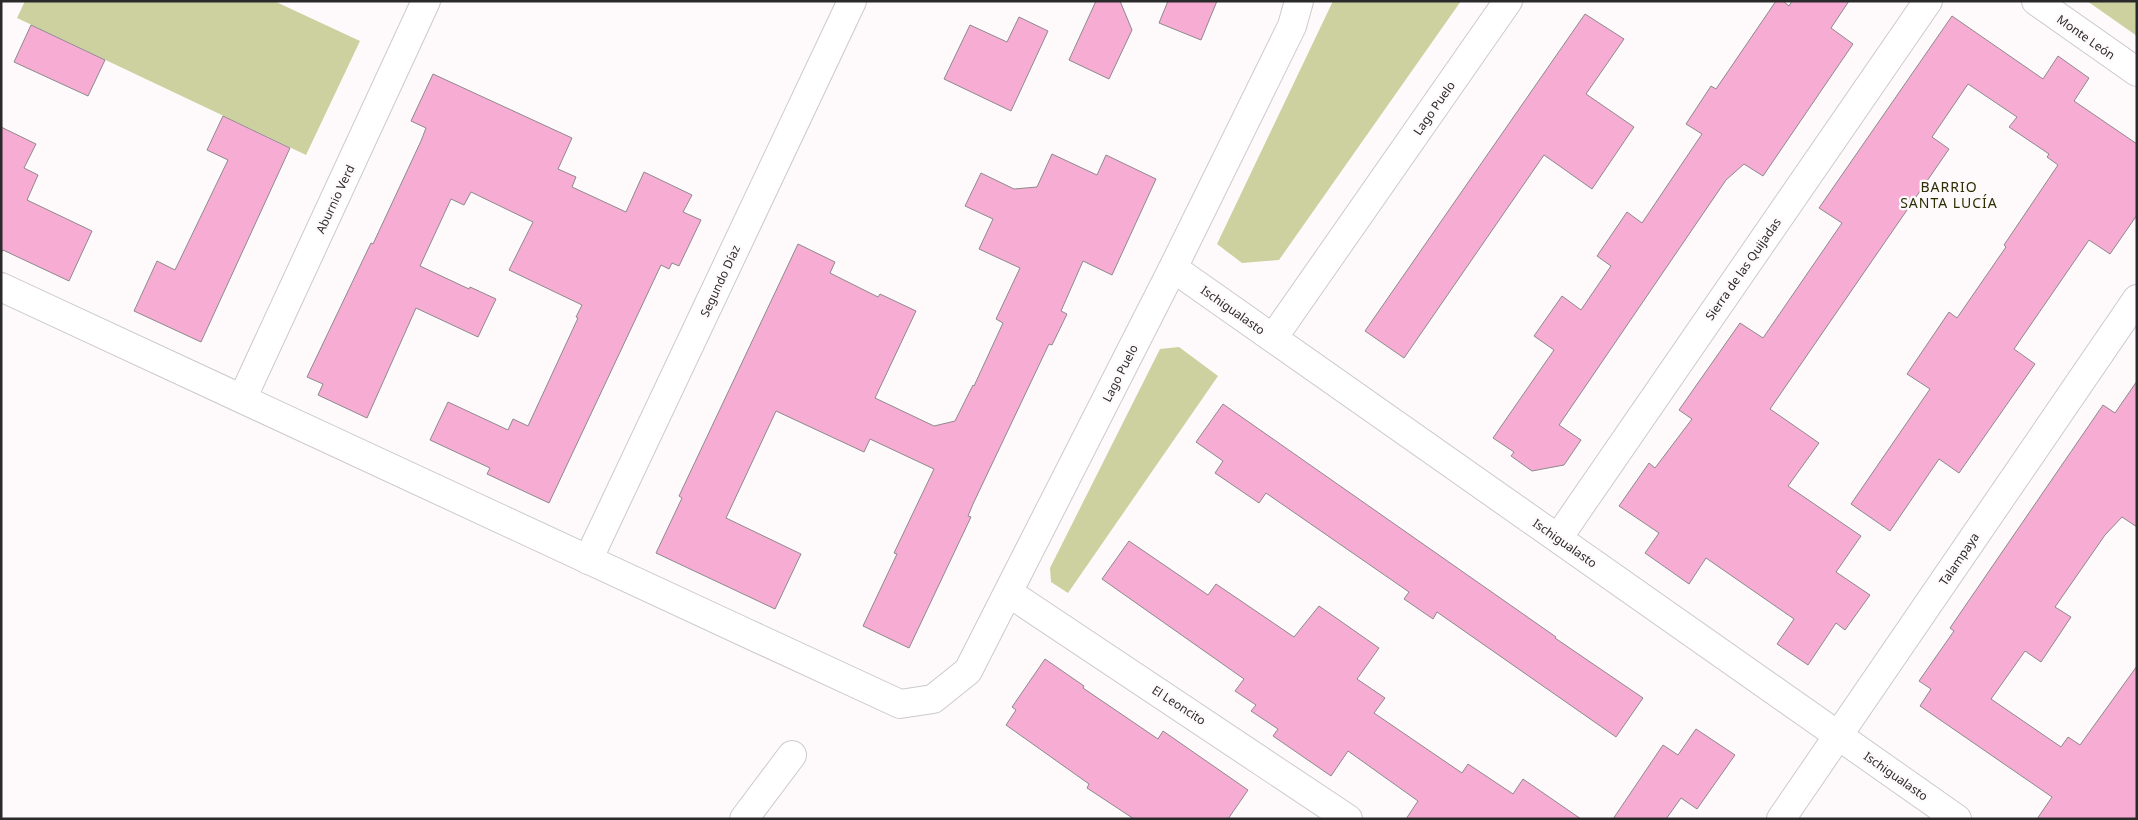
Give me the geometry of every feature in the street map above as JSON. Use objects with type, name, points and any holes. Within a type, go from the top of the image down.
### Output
[{"type":"street","name":"Aburnio Verd","points":[[243,397],[426,1]]},
{"type":"street","name":"Segundo Díaz","points":[[588,560],[852,1]]},
{"type":"street","name":"Lago Puelo","points":[[588,560],[900,704],[933,699],[968,671],[1009,593],[1173,268],[1292,26],[1299,1]]},
{"type":"street","name":"Lago Puelo","points":[[1273,338],[1508,1]]},
{"type":"street","name":"Sierra de las Quijadas","points":[[1558,538],[1928,1]]},
{"type":"street","name":"Monte León","points":[[2036,1],[2137,72]]},
{"type":"street","name":"Ischigualasto","points":[[1173,268],[1957,819]]},
{"type":"street","points":[[1,287],[243,397],[588,560]]},
{"type":"street","name":"Talampaya","points":[[1781,819],[2137,299]]},
{"type":"street","name":"El Leoncito","points":[[1009,593],[1348,819]]},
{"type":"street","points":[[744,819],[792,755]]},
{"type":"green space","points":[[25,1],[274,1],[360,41],[306,155],[17,18]]},
{"type":"green space","points":[[1333,1],[1461,1],[1279,260],[1242,263],[1217,244]]},
{"type":"green space","points":[[2087,1],[2137,1],[2137,36]]},
{"type":"green space","points":[[1179,347],[1218,376],[1068,593],[1051,582],[1050,568],[1160,349]]},
{"type":"building","points":[[1096,1],[1120,1],[1132,30],[1109,79],[1069,60]]},
{"type":"building","points":[[1168,1],[1217,1],[1201,40],[1159,23]]},
{"type":"building","points":[[1776,1],[1783,1],[1789,6],[1792,1],[1849,1],[1831,28],[1853,44],[1763,176],[1744,164],[1726,180],[1559,425],[1581,440],[1564,465],[1532,471],[1511,456],[1514,452],[1493,438],[1554,350],[1534,336],[1562,296],[1581,310],[1611,266],[1597,256],[1627,212],[1642,223],[1702,134],[1686,124],[1711,86],[1716,89]]},
{"type":"building","points":[[1585,14],[1624,39],[1586,94],[1634,127],[1592,189],[1544,155],[1404,358],[1365,331]]},
{"type":"building","points":[[1952,16],[2043,79],[2058,56],[2089,78],[2074,101],[2137,144],[2137,215],[2110,254],[2089,240],[2014,349],[2035,364],[1959,473],[1939,459],[1890,531],[1851,504],[1930,389],[1907,374],[1949,312],[1957,318],[2006,247],[2004,245],[2058,165],[2047,157],[2049,154],[2009,127],[2017,117],[1968,84],[1932,137],[1949,149],[1770,409],[1819,443],[1788,486],[1861,536],[1836,572],[1870,595],[1845,630],[1836,623],[1808,665],[1777,644],[1794,619],[1706,558],[1689,584],[1645,553],[1659,533],[1619,506],[1649,463],[1655,468],[1692,419],[1679,410],[1740,323],[1763,338],[1842,223],[1819,208]]},
{"type":"building","points":[[1019,17],[1048,31],[1011,111],[944,79],[970,25],[1007,42]]},
{"type":"building","points":[[31,25],[105,60],[88,96],[14,62]]},
{"type":"building","points":[[433,74],[572,138],[558,169],[576,177],[572,187],[626,212],[644,172],[692,195],[683,212],[701,220],[679,266],[672,263],[669,269],[661,265],[549,503],[487,474],[490,468],[430,440],[448,402],[508,430],[513,419],[528,426],[578,318],[576,317],[582,305],[509,270],[533,222],[471,192],[464,205],[451,199],[420,266],[469,289],[470,287],[496,299],[478,337],[416,308],[367,418],[318,395],[323,384],[307,377],[371,243],[373,244],[421,141],[426,128],[411,121]]},
{"type":"building","points":[[223,116],[290,148],[201,342],[134,311],[157,261],[175,270],[228,160],[207,150]]},
{"type":"building","points":[[1,127],[36,144],[24,168],[38,175],[27,200],[92,231],[69,281],[3,250],[1,253]]},
{"type":"building","points":[[1052,154],[1097,175],[1106,155],[1156,179],[1112,275],[1083,261],[1061,311],[1067,314],[1052,345],[1049,344],[973,504],[968,516],[971,517],[909,648],[863,626],[897,554],[894,553],[934,469],[870,439],[864,452],[776,411],[726,518],[801,554],[775,609],[656,553],[682,498],[679,496],[798,244],[835,262],[830,273],[878,297],[880,294],[916,311],[875,398],[934,426],[955,421],[974,386],[1003,323],[996,319],[1020,268],[979,249],[993,219],[965,206],[981,173],[1014,189],[1037,187]]},
{"type":"building","points":[[2137,381],[2137,527],[2122,517],[2105,535],[2055,607],[2071,617],[2041,662],[2025,651],[1991,699],[2061,747],[2068,737],[2080,745],[2137,666],[2137,819],[2037,819],[2052,797],[1920,706],[1931,689],[1919,681],[1954,631],[1950,628],[2103,405],[2115,413]]},
{"type":"building","points":[[1223,404],[1643,698],[1616,737],[1437,612],[1433,619],[1404,599],[1409,592],[1266,493],[1259,503],[1215,473],[1223,461],[1196,442]]},
{"type":"building","points":[[1129,541],[1208,595],[1216,584],[1294,637],[1319,606],[1379,648],[1357,679],[1385,698],[1374,713],[1462,773],[1468,764],[1513,794],[1523,779],[1581,819],[1406,819],[1418,801],[1348,751],[1331,776],[1273,736],[1278,729],[1251,711],[1256,705],[1235,691],[1244,679],[1102,579]]},
{"type":"building","points":[[1045,659],[1084,686],[1083,688],[1158,739],[1163,731],[1248,790],[1228,819],[1134,819],[1087,788],[1089,784],[1006,725],[1016,710],[1012,707]]},
{"type":"building","points":[[1696,729],[1735,755],[1697,809],[1681,798],[1666,819],[1613,819],[1663,745],[1678,755]]},
{"type":"district","name":"BARRIO SANTA LUCÍA","points":[[1949,194]]}]
